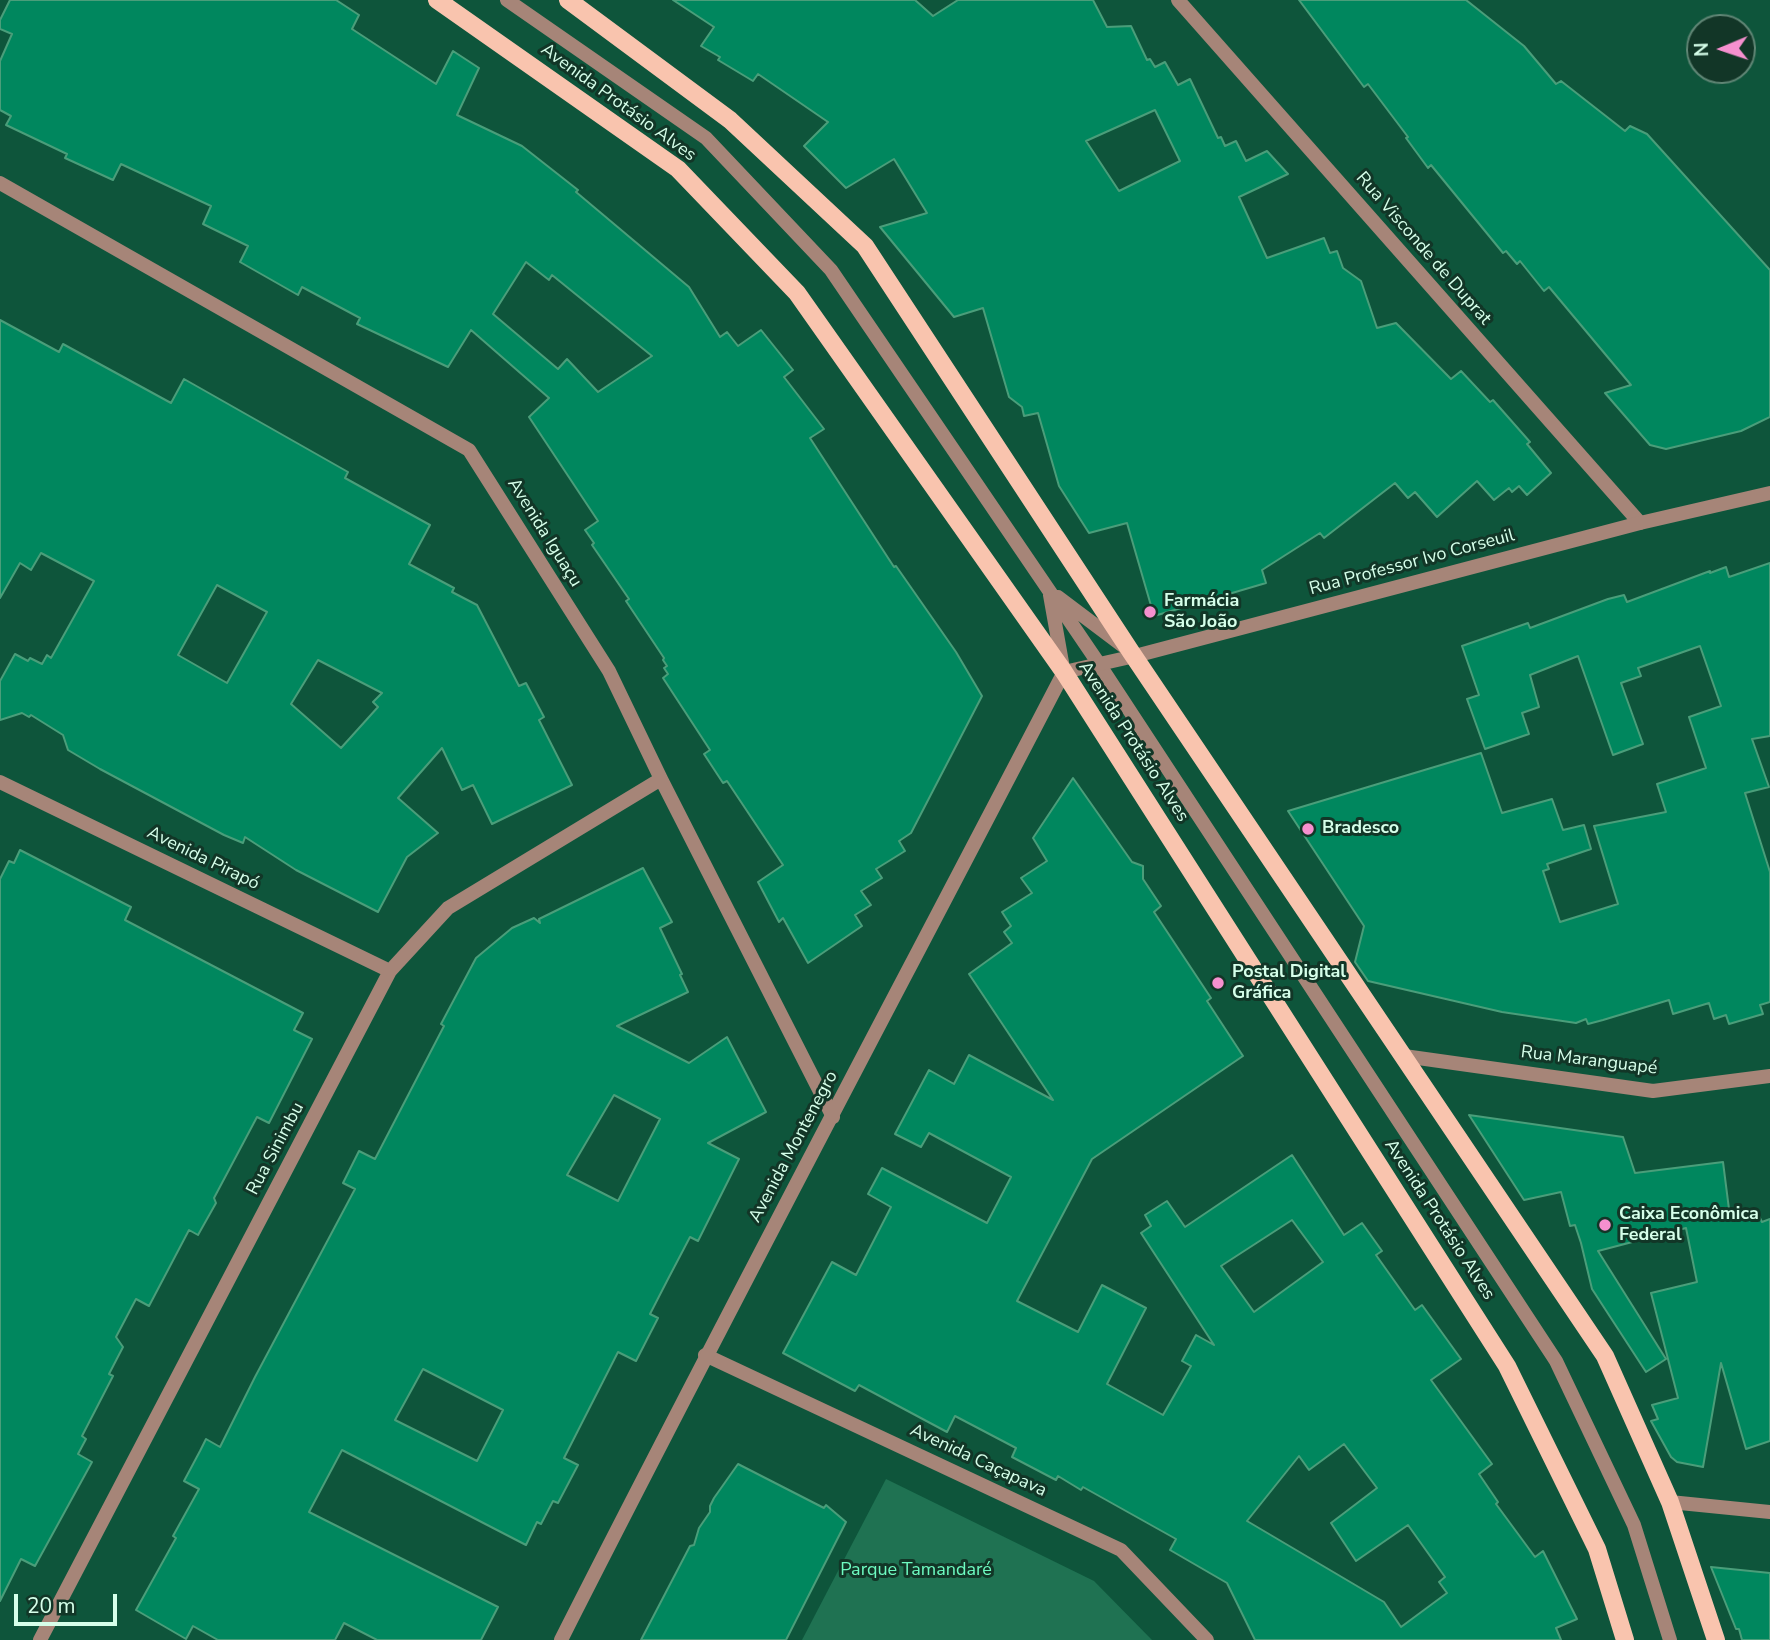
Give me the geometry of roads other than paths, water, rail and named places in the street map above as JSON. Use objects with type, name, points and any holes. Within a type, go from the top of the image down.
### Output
[{"type":"main road","name":"Avenida Protásio Alves","points":[[437,0],[678,169],[797,293],[1064,672],[1507,1366],[1597,1549],[1625,1640]]},
{"type":"main road","points":[[568,0],[730,120],[865,246],[1133,654],[1605,1356],[1670,1502],[1716,1640]]},
{"type":"street","points":[[507,0],[706,138],[831,270],[1099,664],[1556,1361],[1634,1525],[1670,1640]]},
{"type":"street","name":"Rua Visconde de Duprat","points":[[1178,0],[1640,523]]},
{"type":"street","name":"Avenida Iguaçu","points":[[0,183],[469,450],[609,671],[832,1117]]},
{"type":"street","name":"Rua Professor Ivo Corseuil","points":[[1064,672],[1640,523],[1770,493]]},
{"type":"street","points":[[1049,590],[1064,672]]},
{"type":"street","points":[[1049,590],[1133,654]]},
{"type":"street","name":"Avenida Montenegro","points":[[561,1640],[705,1355],[1064,672]]},
{"type":"street","name":"Rua Sinimbu","points":[[40,1640],[390,971],[448,908],[661,779]]},
{"type":"street","name":"Avenida Pirapó","points":[[0,782],[390,971]]},
{"type":"street","name":"Rua Maranguapé","points":[[1404,1056],[1653,1091],[1770,1076]]},
{"type":"street","name":"Avenida Caçapava","points":[[705,1355],[1121,1550],[1207,1640]]},
{"type":"street","points":[[1670,1502],[1770,1512]]},
{"type":"place","name":"Farmácia São João","points":[[1150,612]]},
{"type":"place","name":"Bradesco","points":[[1308,829]]},
{"type":"place","name":"Postal Digital Gráfica","points":[[1218,983]]},
{"type":"place","name":"Caixa Econômica Federal","points":[[1605,1225]]},
{"type":"park label","name":"Parque Tamandaré","points":[[916,1571]]}]
